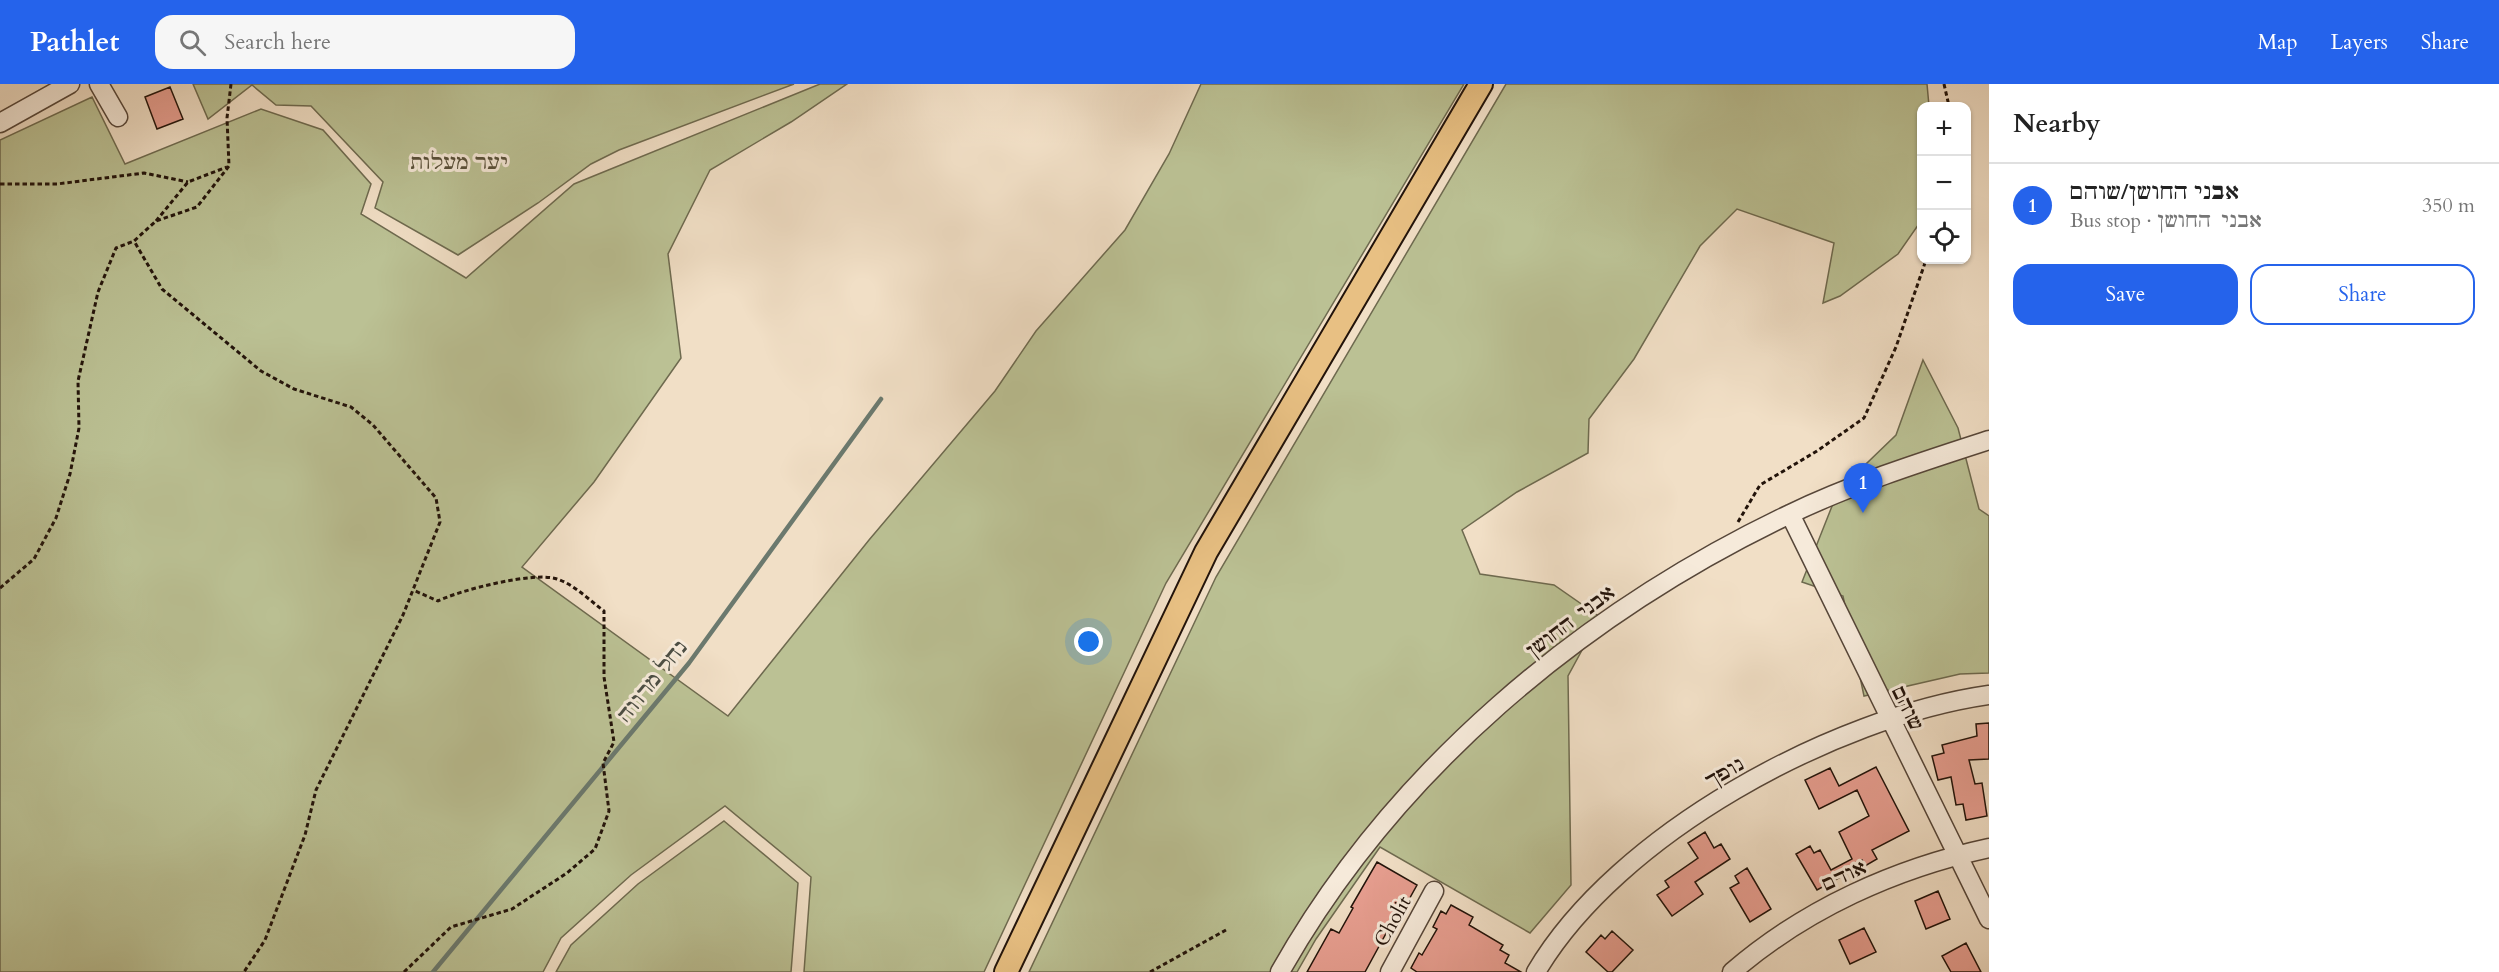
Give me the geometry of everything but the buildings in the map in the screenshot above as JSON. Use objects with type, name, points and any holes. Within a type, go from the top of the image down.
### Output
[{"type":"main road","points":[[1006,972],[1206,552],[1481,84]]},
{"type":"street","points":[[0,123],[70,84]]},
{"type":"street","points":[[99,84],[118,117]]},
{"type":"street","name":"אבני החושן","points":[[1280,972],[1327,896],[1367,842],[1473,730],[1559,656],[1618,612],[1730,544],[1790,514],[1854,487],[1989,440]]},
{"type":"street","name":"שוהם","points":[[1790,514],[1832,596],[1889,720],[1989,919]]},
{"type":"street","name":"נופך","points":[[1536,972],[1566,928],[1592,898],[1621,870],[1676,828],[1770,772],[1889,720],[1989,695]]},
{"type":"street","name":"אודם","points":[[1732,972],[1788,929],[1828,906],[1891,878],[1956,855],[1989,848]]},
{"type":"street","name":"Cholit","points":[[1390,972],[1434,891]]},
{"type":"path","points":[[156,221],[197,207],[229,166],[227,118],[231,84]]},
{"type":"path","points":[[1944,84],[1948,102]]},
{"type":"path","points":[[0,588],[34,558],[56,518],[70,474],[79,428],[78,381],[98,292],[116,248],[134,241],[156,221],[188,182],[229,166]]},
{"type":"path","points":[[0,184],[57,184],[144,173],[188,182]]},
{"type":"path","points":[[134,241],[162,289],[261,371],[294,389],[351,407],[366,419],[436,498],[440,522],[413,590],[316,790],[305,835],[265,940],[244,972]]},
{"type":"path","points":[[1730,544],[1740,516],[1760,485],[1817,451],[1864,418],[1896,347],[1925,264]]},
{"type":"path","points":[[404,972],[451,927],[512,909],[567,873],[595,849],[609,810],[603,764],[614,742],[604,677],[604,611],[576,589],[556,579],[539,576],[454,593],[438,601],[413,590]]},
{"type":"path","points":[[1150,972],[1226,930]]},
{"type":"green space","name":"יער מעלות","points":[[193,84],[794,84],[619,150],[591,164],[538,203],[458,255],[375,208],[383,182],[311,106],[276,105],[252,85],[208,119]]},
{"type":"green space","points":[[820,84],[847,84],[791,122],[710,170],[668,254],[681,358],[594,482],[522,567],[728,716],[869,540],[995,391],[1036,331],[1125,230],[1169,154],[1201,84],[1464,84],[1166,583],[984,972],[804,972],[811,877],[725,806],[631,875],[561,938],[543,972],[0,972],[0,140],[92,97],[125,164],[261,109],[323,130],[371,184],[361,214],[466,278],[574,184]]},
{"type":"green space","points":[[1506,84],[1927,84],[1929,102],[1917,102],[1917,227],[1898,254],[1840,296],[1823,303],[1834,243],[1737,209],[1700,246],[1634,359],[1589,419],[1588,453],[1517,492],[1462,530],[1480,574],[1554,585],[1600,617],[1568,676],[1571,885],[1530,933],[1380,847],[1316,939],[1297,972],[1029,972],[1216,577]]},
{"type":"green space","points":[[1923,360],[1958,428],[1979,509],[1989,516],[1989,673],[1960,674],[1864,696],[1843,596],[1802,582],[1838,491],[1896,435]]},
{"type":"green space","points":[[724,821],[798,883],[791,972],[556,972],[571,945],[638,884]]},
{"type":"waterway","name":"נחל מרווה","points":[[433,972],[689,663],[881,399]]},
{"type":"place","name":"אבני החושן/שוהם","points":[[1863,513]]}]
